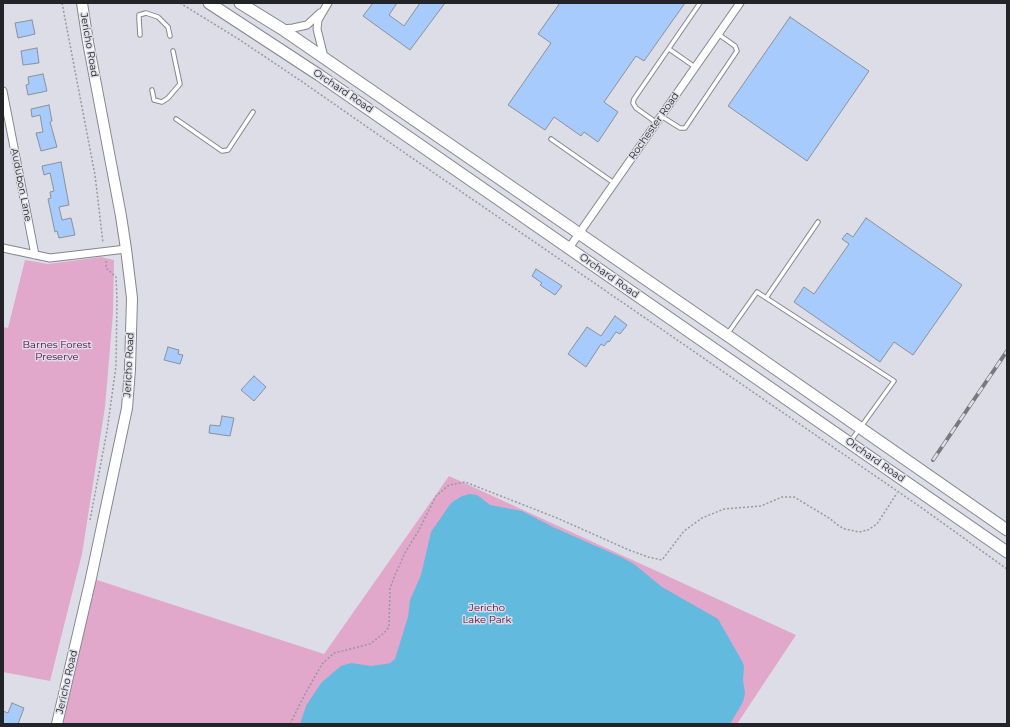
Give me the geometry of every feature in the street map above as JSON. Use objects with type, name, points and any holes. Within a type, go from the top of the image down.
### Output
[{"type":"main road","name":"Jericho Road","points":[[57,724],[91,578],[127,408],[130,369],[132,298],[126,249],[82,3]]},
{"type":"main road","name":"Orchard Road","points":[[209,3],[319,75],[1007,552]]},
{"type":"main road","name":"Orchard Road","points":[[240,3],[282,29],[726,334],[1007,530]]},
{"type":"street","points":[[324,58],[317,29],[318,20],[328,3]]},
{"type":"street","name":"Rochester Road","points":[[569,248],[740,3]]},
{"type":"street","points":[[282,29],[307,25],[322,12]]},
{"type":"street","name":"Audubon Lane","points":[[3,91],[35,255]]},
{"type":"street","points":[[3,248],[50,258],[126,249]]},
{"type":"lane","points":[[700,3],[633,103],[636,108],[659,120],[680,128],[685,128],[737,51],[735,46],[718,34]]},
{"type":"lane","points":[[140,35],[139,15],[146,13],[158,17],[168,27],[170,36]]},
{"type":"lane","points":[[669,49],[695,67]]},
{"type":"lane","points":[[152,90],[154,100],[162,102],[168,98],[180,84],[173,50]]},
{"type":"lane","points":[[176,119],[222,151],[228,150],[253,112]]},
{"type":"lane","points":[[551,139],[614,183]]},
{"type":"lane","points":[[766,298],[818,222]]},
{"type":"lane","points":[[726,334],[757,292],[894,381],[850,442]]},
{"type":"path","points":[[62,3],[95,175],[103,243]]},
{"type":"path","points":[[180,3],[304,83],[897,493],[919,506],[1007,569]]},
{"type":"path","points":[[90,520],[107,431],[116,366],[116,277],[106,268],[106,260]]},
{"type":"path","points":[[290,724],[322,664],[334,653],[370,644],[389,627],[390,588],[395,575],[405,553],[419,530],[436,496],[449,485],[465,482],[557,518],[629,550],[662,560],[684,531],[702,518],[724,508],[761,506],[782,497],[794,497],[829,518],[839,526],[859,532],[868,530],[877,524],[897,493]]},
{"type":"green space","name":"Barnes Forest Preserve","points":[[101,257],[114,260],[113,313],[105,407],[82,554],[50,681],[3,672],[3,327],[8,328],[25,260],[48,264]]},
{"type":"green space","name":"Jericho Lake Park","points":[[449,476],[796,635],[737,724],[57,724],[91,578],[324,654]]},
{"type":"water","name":"Jericho Lake Park","points":[[470,494],[477,495],[490,505],[522,511],[555,528],[621,557],[634,564],[662,587],[718,619],[744,666],[743,681],[745,693],[743,702],[730,724],[300,724],[306,706],[322,682],[341,666],[351,663],[371,666],[390,663],[395,659],[408,617],[410,600],[421,575],[431,532],[451,503],[462,496]]},
{"type":"building","points":[[373,3],[397,3],[389,15],[404,26],[420,3],[445,3],[410,50],[363,16]]},
{"type":"building","points":[[560,3],[685,3],[644,61],[636,56],[604,102],[618,112],[598,142],[584,132],[581,136],[554,117],[545,130],[508,105],[551,43],[538,34]]},
{"type":"building","points":[[790,17],[869,71],[807,161],[728,106]]},
{"type":"building","points":[[32,20],[35,34],[18,38],[15,23]]},
{"type":"building","points":[[37,48],[39,63],[23,65],[21,51]]},
{"type":"building","points":[[43,74],[47,91],[28,95],[26,85],[29,84],[28,77]]},
{"type":"building","points":[[49,105],[52,121],[50,122],[57,147],[41,151],[36,133],[43,132],[40,115],[32,117],[31,109]]},
{"type":"building","points":[[61,162],[69,205],[59,207],[62,220],[71,218],[75,235],[59,238],[57,231],[55,232],[48,199],[51,198],[50,192],[54,191],[50,173],[44,175],[42,166]]},
{"type":"building","points":[[866,218],[962,285],[913,355],[894,342],[880,362],[794,302],[804,287],[814,294],[849,244],[842,239],[847,233],[853,237]]},
{"type":"building","points":[[536,269],[562,286],[555,295],[540,285],[542,283],[532,276]]},
{"type":"building","points":[[615,316],[627,325],[620,334],[616,332],[604,346],[601,344],[586,367],[568,354],[587,327],[601,336]]},
{"type":"building","points":[[168,347],[179,350],[178,354],[183,355],[180,364],[164,360]]},
{"type":"building","points":[[254,376],[266,387],[254,401],[241,390]]},
{"type":"building","points":[[222,416],[234,418],[230,436],[209,433],[210,425],[220,426]]},
{"type":"building","points":[[12,703],[24,708],[18,724],[3,724],[3,711],[8,713]]},
{"type":"railway","points":[[933,460],[1007,351]]}]
